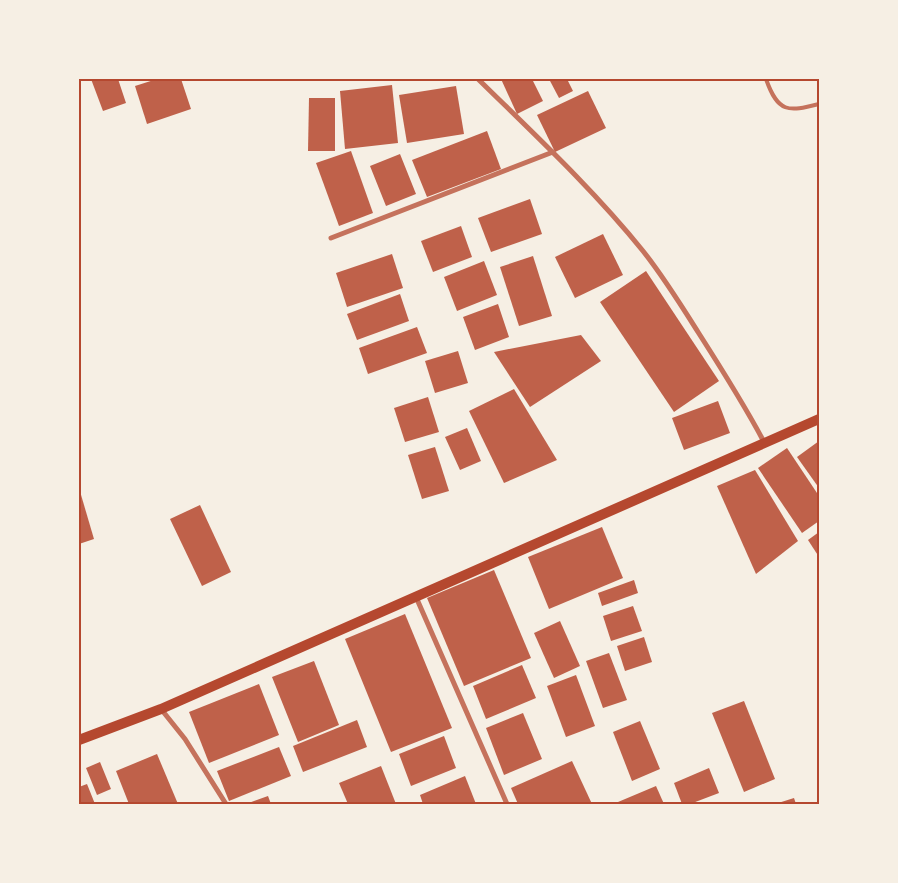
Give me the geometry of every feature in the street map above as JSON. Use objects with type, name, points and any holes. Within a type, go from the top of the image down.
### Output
[{"type":"main road","points":[[79,740],[161,709],[819,419]]},
{"type":"street","points":[[478,79],[607,209],[644,252],[686,312],[742,401],[764,442]]},
{"type":"street","points":[[331,238],[552,152]]},
{"type":"street","points":[[416,596],[507,804]]},
{"type":"street","points":[[161,709],[185,739],[226,804]]},
{"type":"lane","points":[[766,79],[777,102],[787,108],[796,110],[819,104]]},
{"type":"building","points":[[91,79],[118,79],[126,103],[103,111]]},
{"type":"building","points":[[157,79],[181,79],[191,109],[147,124],[135,86]]},
{"type":"building","points":[[501,79],[532,79],[543,101],[517,114]]},
{"type":"building","points":[[549,79],[567,79],[573,91],[559,98]]},
{"type":"building","points":[[392,85],[398,143],[345,149],[340,91]]},
{"type":"building","points":[[456,86],[464,134],[407,143],[399,95]]},
{"type":"building","points":[[588,91],[606,128],[555,152],[537,115]]},
{"type":"building","points":[[309,98],[335,98],[335,151],[308,151]]},
{"type":"building","points":[[487,131],[501,169],[427,197],[412,160]]},
{"type":"building","points":[[351,151],[373,213],[339,226],[316,163]]},
{"type":"building","points":[[400,154],[416,194],[386,206],[370,166]]},
{"type":"building","points":[[530,199],[542,234],[491,252],[478,218]]},
{"type":"building","points":[[461,226],[472,257],[433,272],[421,241]]},
{"type":"building","points":[[603,234],[623,275],[575,298],[555,257]]},
{"type":"building","points":[[392,254],[403,288],[347,307],[336,273]]},
{"type":"building","points":[[533,256],[552,316],[519,326],[500,267]]},
{"type":"building","points":[[484,261],[497,295],[457,311],[444,277]]},
{"type":"building","points":[[646,271],[719,381],[674,412],[600,302]]},
{"type":"building","points":[[400,294],[409,321],[357,340],[347,314]]},
{"type":"building","points":[[498,304],[509,337],[475,350],[463,317]]},
{"type":"building","points":[[417,327],[427,353],[368,374],[359,348]]},
{"type":"building","points":[[581,335],[601,361],[530,407],[494,352]]},
{"type":"building","points":[[458,351],[468,383],[435,393],[425,361]]},
{"type":"building","points":[[514,389],[557,460],[504,483],[469,411]]},
{"type":"building","points":[[428,397],[439,432],[405,442],[394,408]]},
{"type":"building","points":[[718,401],[730,433],[684,450],[672,418]]},
{"type":"building","points":[[467,428],[481,461],[460,470],[445,437]]},
{"type":"building","points":[[819,441],[819,488],[797,457]]},
{"type":"building","points":[[435,447],[449,491],[422,499],[408,455]]},
{"type":"building","points":[[787,448],[819,496],[819,521],[802,533],[758,468]]},
{"type":"building","points":[[755,470],[798,541],[756,574],[717,486]]},
{"type":"building","points":[[79,488],[94,539],[79,544]]},
{"type":"building","points":[[200,505],[231,572],[202,586],[170,519]]},
{"type":"building","points":[[602,527],[623,578],[549,609],[528,557]]},
{"type":"building","points":[[819,532],[819,557],[808,540]]},
{"type":"building","points":[[494,570],[531,658],[464,686],[427,598]]},
{"type":"building","points":[[634,580],[638,593],[602,606],[598,593]]},
{"type":"building","points":[[633,606],[642,631],[611,641],[603,616]]},
{"type":"building","points":[[405,614],[452,728],[391,752],[345,639]]},
{"type":"building","points":[[560,621],[580,666],[554,678],[534,633]]},
{"type":"building","points":[[644,637],[652,662],[625,671],[617,646]]},
{"type":"building","points":[[609,653],[627,700],[603,708],[586,661]]},
{"type":"building","points":[[314,661],[339,725],[298,742],[272,677]]},
{"type":"building","points":[[522,665],[536,698],[486,719],[473,686]]},
{"type":"building","points":[[576,675],[595,726],[566,737],[547,686]]},
{"type":"building","points":[[259,684],[279,735],[209,763],[189,712]]},
{"type":"building","points":[[744,701],[775,779],[744,792],[712,713]]},
{"type":"building","points":[[523,713],[542,759],[504,775],[486,728]]},
{"type":"building","points":[[357,720],[367,747],[303,772],[293,746]]},
{"type":"building","points":[[640,721],[660,769],[632,781],[613,732]]},
{"type":"building","points":[[444,736],[456,768],[411,786],[399,754]]},
{"type":"building","points":[[279,747],[291,776],[229,801],[217,771]]},
{"type":"building","points":[[157,754],[178,804],[129,804],[116,771]]},
{"type":"building","points":[[572,761],[592,804],[518,804],[511,788]]},
{"type":"building","points":[[100,762],[111,789],[97,795],[86,768]]},
{"type":"building","points":[[381,766],[396,804],[348,804],[339,783]]},
{"type":"building","points":[[709,768],[719,793],[690,804],[682,804],[674,783]]},
{"type":"building","points":[[465,776],[476,804],[423,804],[420,795]]},
{"type":"building","points":[[87,784],[95,804],[79,804],[79,787]]},
{"type":"building","points":[[656,786],[664,804],[619,804],[618,802]]},
{"type":"building","points":[[268,796],[271,804],[246,804]]},
{"type":"building","points":[[794,798],[796,804],[775,804]]}]
